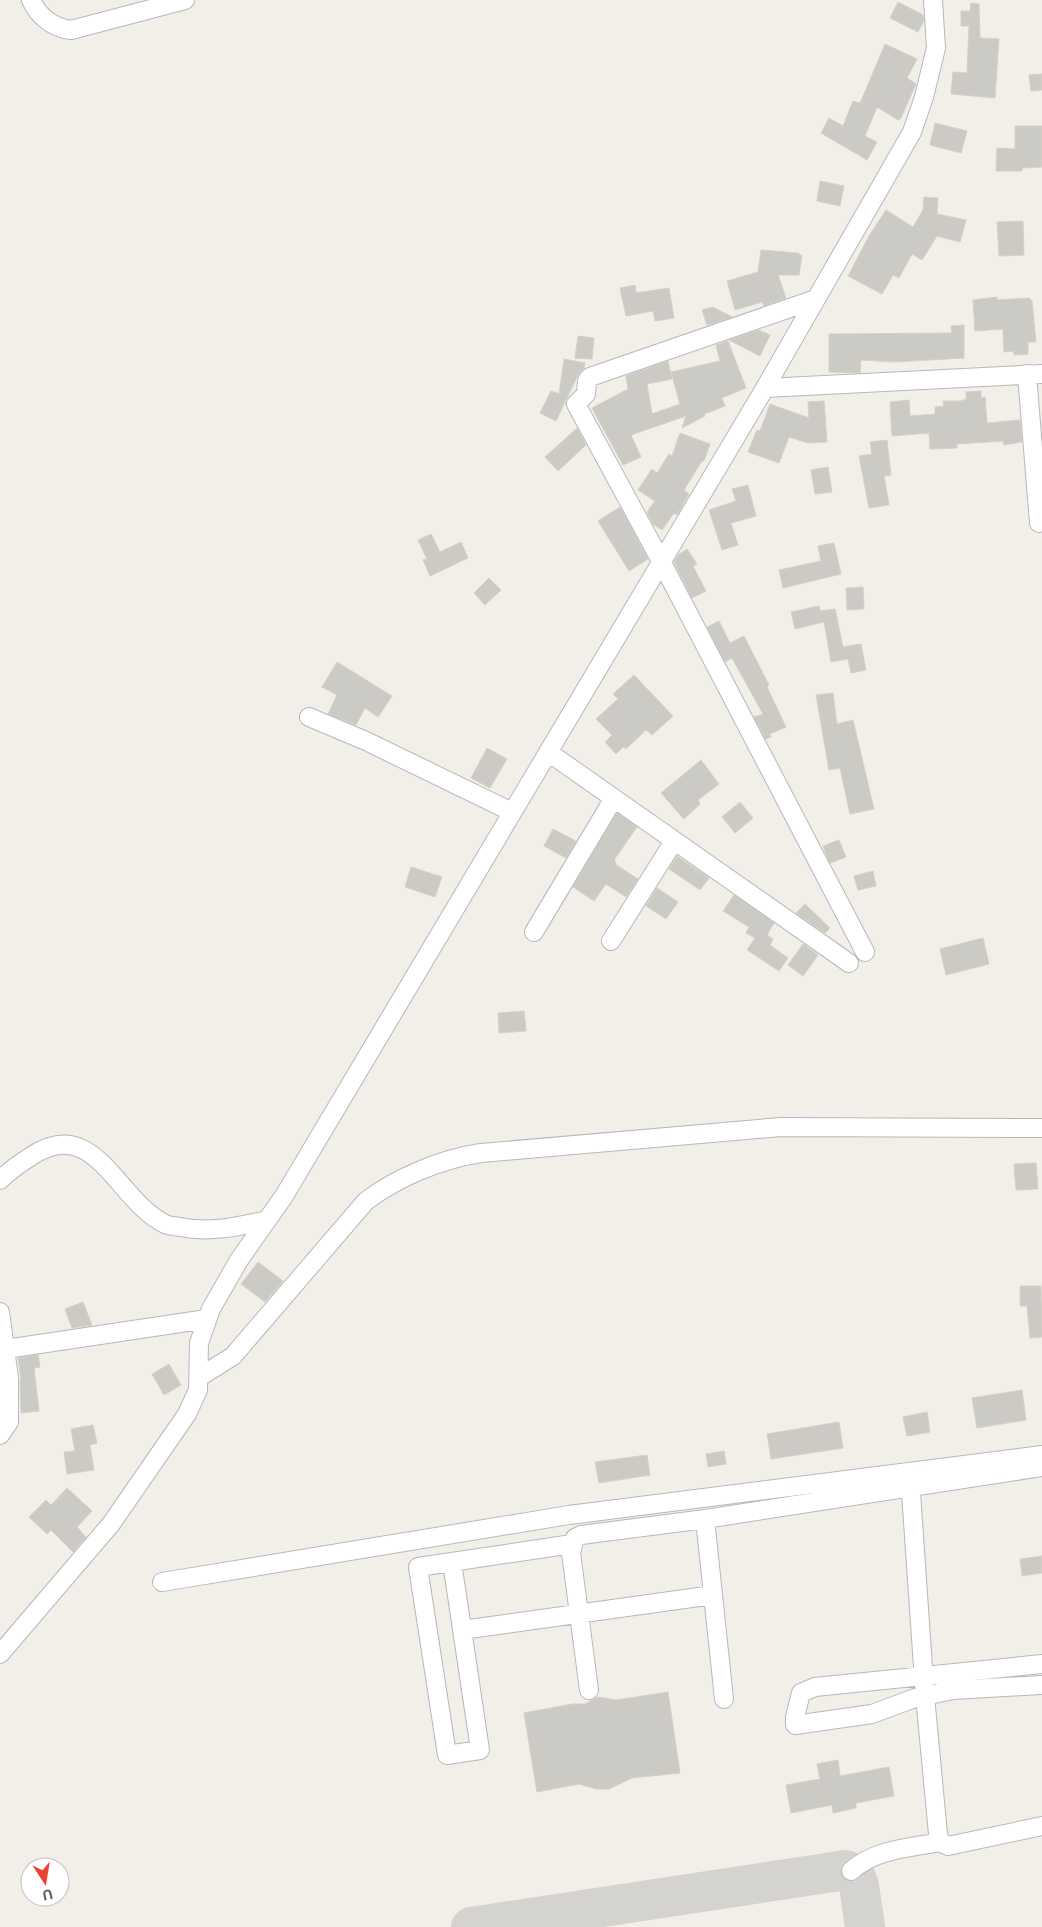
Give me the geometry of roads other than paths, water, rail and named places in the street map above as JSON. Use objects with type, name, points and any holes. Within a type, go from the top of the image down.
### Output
[{"type":"street","points":[[31,0],[36,11],[60,29],[71,30],[185,0]]},
{"type":"street","points":[[0,1654],[111,1524],[187,1414],[198,1390],[199,1343],[207,1319],[239,1260],[284,1196],[765,388],[912,132],[924,97],[936,48],[933,0]]},
{"type":"street","points":[[816,298],[588,379],[586,394],[578,401],[577,407],[662,561],[865,952]]},
{"type":"street","points":[[765,388],[1035,374],[1039,523]]},
{"type":"street","points":[[308,717],[366,741],[512,812]]},
{"type":"street","points":[[548,752],[849,963]]},
{"type":"street","points":[[534,932],[614,798]]},
{"type":"street","points":[[611,941],[674,841]]},
{"type":"street","points":[[198,1378],[233,1356],[366,1201],[382,1190],[449,1159],[481,1153],[781,1127],[1042,1128]]},
{"type":"street","points":[[0,1180],[39,1150],[50,1146],[71,1144],[90,1151],[142,1206],[165,1224],[194,1230],[224,1230],[266,1220]]},
{"type":"street","points":[[0,1312],[9,1378],[9,1422],[0,1435]]},
{"type":"street","points":[[6,1349],[207,1319]]},
{"type":"street","points":[[588,1690],[572,1544],[575,1538],[581,1534],[705,1519],[1042,1455]]},
{"type":"street","points":[[162,1582],[569,1516],[1042,1467]]},
{"type":"street","points":[[910,1480],[923,1675],[940,1842]]},
{"type":"street","points":[[705,1519],[724,1699]]},
{"type":"street","points":[[452,1562],[480,1750],[447,1755],[418,1567],[572,1544]]},
{"type":"street","points":[[462,1630],[713,1595]]},
{"type":"street","points":[[1042,1664],[923,1675],[807,1690],[801,1693],[795,1725],[872,1714],[925,1696],[953,1690],[1042,1685]]},
{"type":"street","points":[[851,1871],[862,1861],[875,1854],[940,1842],[948,1846],[1042,1826]]}]
